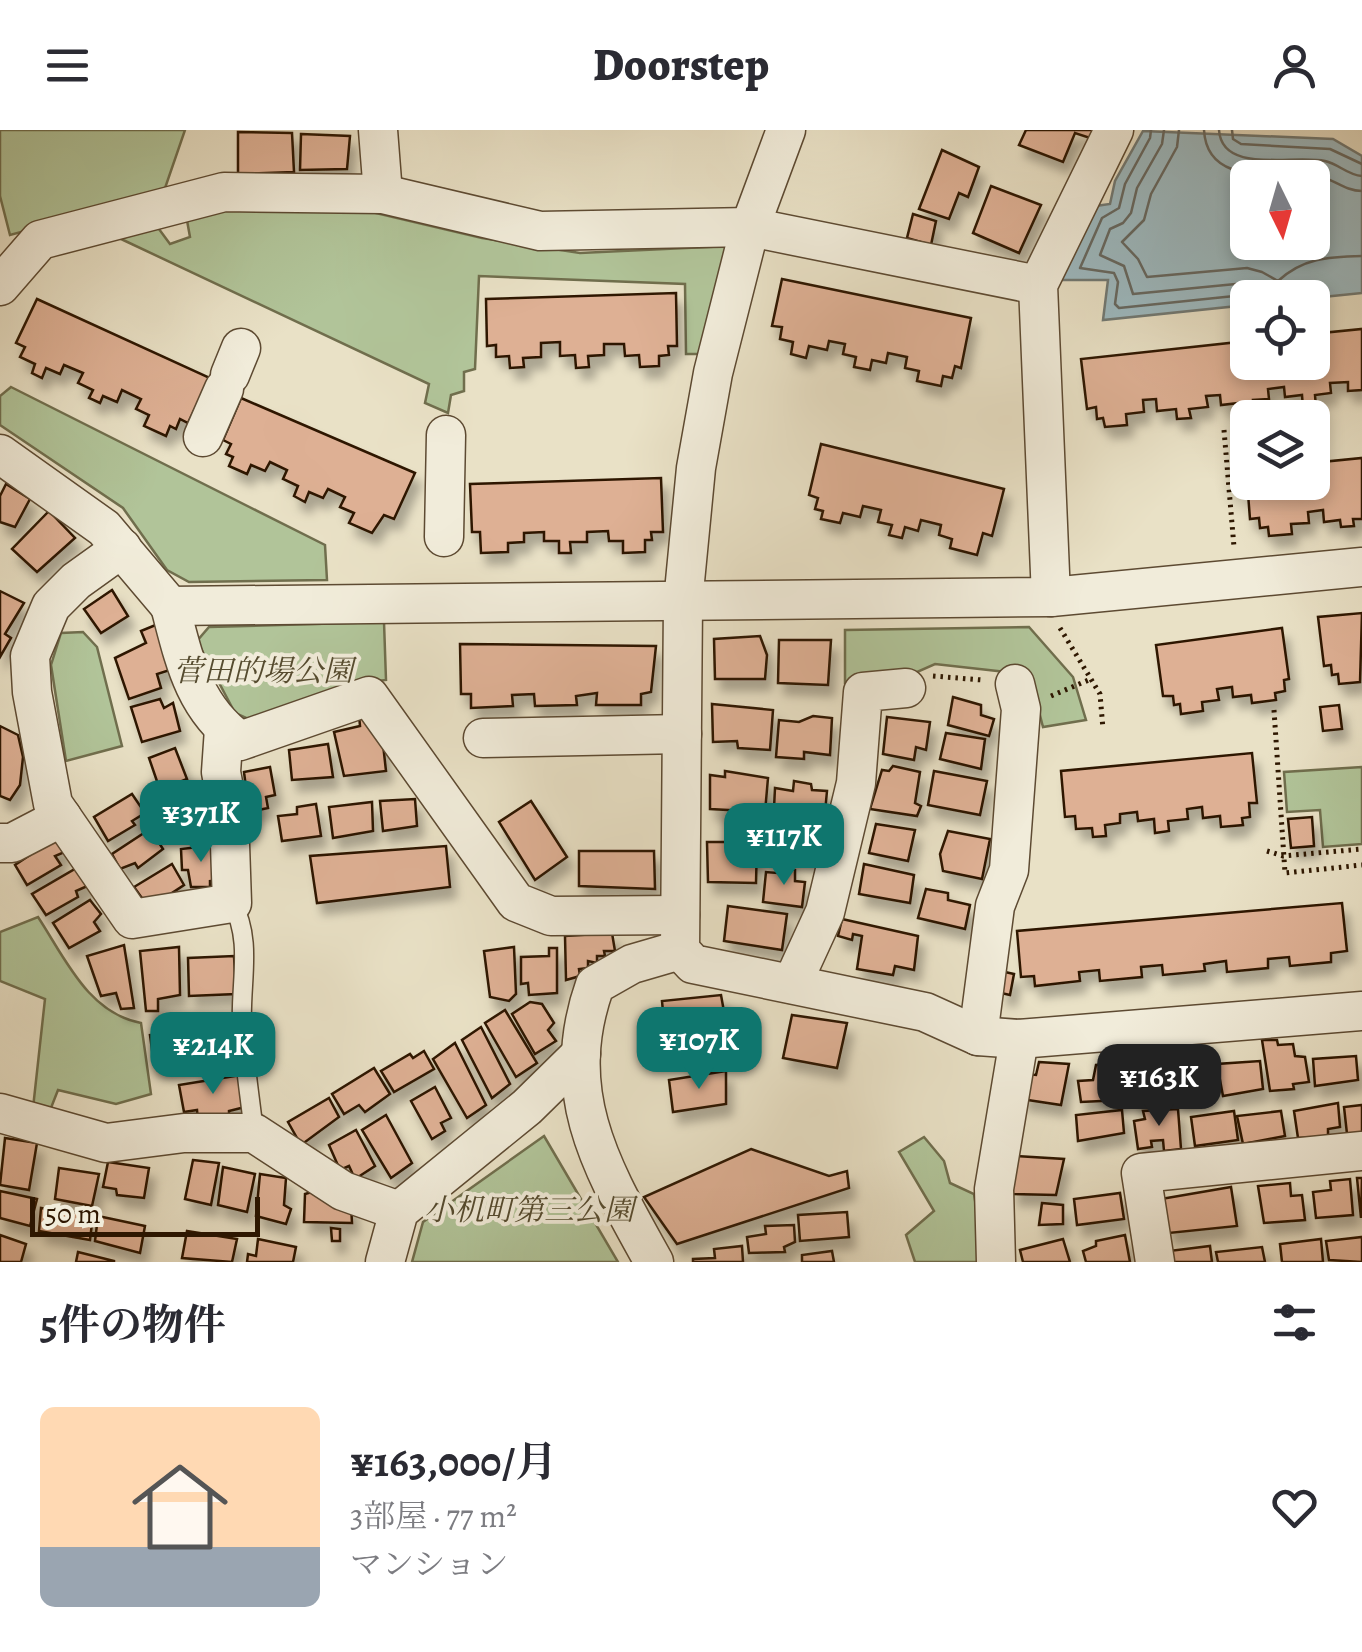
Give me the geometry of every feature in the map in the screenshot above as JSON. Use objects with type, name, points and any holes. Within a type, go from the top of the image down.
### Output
[{"type":"street","points":[[378,130],[383,194]]},
{"type":"street","points":[[786,130],[750,227],[713,374],[701,440],[683,602],[680,932],[694,964],[926,1012],[978,1036],[1019,1039],[1362,1011]]},
{"type":"street","points":[[1055,612],[1038,285],[1114,130]]},
{"type":"street","points":[[0,286],[40,240],[224,192],[383,194],[540,230],[750,227],[1038,285]]},
{"type":"street","points":[[203,437],[232,371]]},
{"type":"street","points":[[444,538],[446,435]]},
{"type":"street","points":[[0,454],[104,528],[122,548],[170,606],[190,682],[224,729],[240,741],[369,696],[516,902],[551,916],[680,932]]},
{"type":"street","points":[[122,548],[76,581],[52,606],[30,656],[53,804],[132,920],[232,902],[228,815],[221,772],[224,729]]},
{"type":"street","points":[[170,606],[683,602],[1055,612],[1362,567]]},
{"type":"street","points":[[792,984],[825,912],[856,782],[863,692],[921,681]]},
{"type":"street","points":[[978,1036],[995,906],[1009,870],[1021,709],[1032,690]]},
{"type":"street","points":[[0,704],[37,720]]},
{"type":"street","points":[[483,738],[682,734]]},
{"type":"street","points":[[0,843],[12,843],[62,817]]},
{"type":"street","points":[[654,1262],[606,1174],[585,1118],[580,1054],[585,1012],[595,985],[680,932]]},
{"type":"street","points":[[996,1262],[994,1189],[1019,1039]]},
{"type":"street","points":[[386,1262],[398,1210],[527,1107],[580,1054]]},
{"type":"street","points":[[0,1113],[106,1142],[184,1133],[254,1133],[342,1192],[398,1210]]},
{"type":"street","points":[[1154,1262],[1141,1173],[1362,1151]]},
{"type":"lane","points":[[232,902],[242,920],[242,1024],[254,1133]]},
{"type":"path","points":[[1224,430],[1234,547]]},
{"type":"path","points":[[1055,612],[1100,694],[1103,729]]},
{"type":"path","points":[[921,681],[972,678]]},
{"type":"path","points":[[1032,690],[1091,679]]},
{"type":"path","points":[[1274,710],[1285,873],[1362,865]]},
{"type":"path","points":[[1267,851],[1283,856],[1362,850]]},
{"type":"green space","points":[[0,130],[185,130],[163,194],[10,235],[0,196]]},
{"type":"green space","points":[[226,203],[359,209],[482,238],[580,253],[729,246],[709,354],[686,354],[685,284],[479,276],[475,369],[464,372],[464,391],[451,395],[448,413],[425,403],[429,384],[121,239],[156,225],[170,244],[190,237],[186,215]]},
{"type":"green space","points":[[11,387],[325,545],[327,580],[189,582],[167,570],[123,508],[0,425],[0,396]]},
{"type":"green space","name":"菅田的場公園","points":[[384,622],[386,680],[359,683],[255,722],[235,713],[197,641],[209,627]]},
{"type":"green space","points":[[1029,627],[1073,677],[1086,720],[1043,727],[1035,696],[1015,673],[935,664],[899,680],[845,683],[845,630]]},
{"type":"green space","points":[[83,632],[97,647],[122,746],[66,761],[51,665],[61,633]]},
{"type":"green space","points":[[1362,767],[1362,844],[1323,847],[1320,810],[1287,812],[1284,772]]},
{"type":"green space","points":[[38,917],[92,996],[122,1017],[141,1023],[151,1094],[116,1104],[58,1090],[49,1113],[33,1108],[45,999],[0,981],[0,932]]},
{"type":"green space","name":"小机町第三公園","points":[[544,1136],[618,1262],[412,1262],[423,1222]]},
{"type":"green space","points":[[924,1137],[944,1161],[950,1183],[974,1194],[985,1262],[915,1262],[906,1235],[934,1211],[899,1152]]},
{"type":"water","points":[[1143,131],[1333,139],[1362,156],[1362,293],[1330,296],[1330,280],[1230,280],[1230,307],[1103,320],[1108,280],[1060,280],[1096,206],[1110,204],[1115,181]]},
{"type":"building","points":[[1026,130],[1094,130],[1090,138],[1075,133],[1063,162],[1019,145]]},
{"type":"building","points":[[238,132],[292,133],[294,172],[238,174]]},
{"type":"building","points":[[301,134],[350,136],[347,169],[300,170]]},
{"type":"building","points":[[942,150],[979,167],[968,197],[959,193],[949,219],[919,209]]},
{"type":"building","points":[[991,186],[1041,205],[1019,253],[973,233]]},
{"type":"building","points":[[913,214],[936,221],[931,245],[907,238]]},
{"type":"building","points":[[782,279],[971,318],[961,368],[955,366],[952,378],[943,376],[941,386],[917,381],[919,371],[905,368],[907,357],[888,353],[886,363],[872,360],[870,370],[854,367],[856,357],[843,354],[845,344],[829,341],[827,350],[809,346],[806,358],[791,354],[793,342],[780,339],[782,327],[772,326]]},
{"type":"building","points":[[676,293],[677,346],[668,346],[669,355],[659,356],[659,366],[640,367],[639,355],[625,356],[624,344],[604,344],[604,355],[588,356],[589,367],[576,368],[575,355],[560,356],[560,342],[541,343],[541,357],[523,358],[524,367],[510,368],[509,356],[496,357],[496,345],[487,346],[486,299]]},
{"type":"building","points":[[37,299],[210,378],[188,423],[180,419],[176,429],[170,426],[166,436],[144,426],[149,415],[136,409],[141,399],[122,390],[117,402],[103,396],[100,403],[89,398],[93,390],[78,383],[83,373],[64,365],[60,374],[46,368],[42,378],[32,373],[35,364],[20,357],[25,347],[16,343]]},
{"type":"building","points":[[1362,329],[1362,390],[1348,391],[1348,382],[1330,383],[1331,393],[1315,395],[1315,400],[1302,400],[1302,395],[1285,397],[1284,387],[1268,389],[1269,399],[1230,400],[1230,404],[1221,405],[1220,395],[1206,396],[1208,407],[1189,409],[1191,418],[1177,419],[1176,409],[1157,411],[1156,399],[1143,400],[1144,412],[1126,414],[1127,425],[1105,427],[1103,418],[1097,419],[1096,407],[1087,409],[1081,359],[1230,343],[1230,380],[1330,380],[1330,332]]},
{"type":"building","points":[[241,398],[415,473],[394,519],[384,515],[372,533],[349,523],[354,513],[340,507],[345,497],[328,489],[323,498],[309,492],[305,502],[294,496],[298,486],[283,479],[287,470],[270,462],[265,471],[251,465],[247,474],[229,466],[233,457],[226,454],[231,444],[223,440]]},
{"type":"building","points":[[821,444],[1004,489],[992,536],[983,533],[977,555],[950,548],[952,539],[939,535],[941,525],[921,520],[918,531],[905,527],[902,538],[889,535],[892,525],[878,522],[881,510],[863,506],[860,517],[843,513],[840,523],[821,519],[823,511],[815,509],[818,498],[809,495]]},
{"type":"building","points":[[1362,458],[1362,519],[1353,519],[1354,526],[1341,527],[1340,520],[1324,522],[1323,510],[1308,512],[1309,523],[1291,524],[1292,534],[1269,536],[1268,527],[1260,528],[1259,518],[1250,519],[1249,500],[1330,500],[1330,461]]},
{"type":"building","points":[[661,478],[663,532],[651,532],[652,540],[645,540],[645,552],[623,553],[623,541],[609,541],[608,531],[587,532],[587,542],[570,542],[571,553],[559,553],[559,541],[544,541],[544,532],[524,533],[524,542],[508,543],[508,552],[481,553],[480,532],[472,532],[470,484]]},
{"type":"building","points":[[6,484],[30,499],[15,527],[0,522],[0,496]]},
{"type":"building","points":[[49,511],[75,538],[37,572],[12,549]]},
{"type":"building","points":[[112,590],[128,616],[101,633],[84,609]]},
{"type":"building","points":[[0,591],[24,603],[5,634],[11,638],[0,657]]},
{"type":"building","points":[[1362,613],[1360,682],[1339,684],[1331,665],[1324,666],[1318,617]]},
{"type":"building","points":[[158,624],[170,670],[157,674],[161,688],[129,699],[115,658],[146,643],[141,631]]},
{"type":"building","points":[[1282,628],[1289,679],[1284,680],[1285,691],[1275,693],[1276,700],[1252,703],[1251,695],[1233,697],[1232,687],[1217,689],[1219,700],[1202,702],[1203,711],[1181,714],[1180,704],[1174,705],[1173,696],[1163,696],[1156,645]]},
{"type":"building","points":[[760,636],[767,655],[765,679],[715,679],[714,639]]},
{"type":"building","points":[[779,640],[831,640],[828,685],[778,683]]},
{"type":"building","points":[[460,644],[656,646],[651,692],[641,694],[641,705],[596,705],[597,693],[576,696],[577,705],[535,706],[534,694],[512,695],[513,706],[471,708],[471,694],[461,694]]},
{"type":"building","points":[[953,697],[981,705],[981,715],[994,719],[989,736],[948,725]]},
{"type":"building","points":[[160,699],[164,708],[173,703],[180,731],[142,742],[131,707]]},
{"type":"building","points":[[712,704],[773,710],[770,750],[738,748],[737,741],[713,742]]},
{"type":"building","points":[[1339,705],[1342,729],[1323,731],[1320,707]]},
{"type":"building","points":[[359,715],[382,735],[386,771],[344,776],[334,732],[360,726]]},
{"type":"building","points":[[813,716],[832,718],[830,755],[804,752],[804,759],[776,757],[779,720],[799,722]]},
{"type":"building","points":[[887,717],[930,722],[926,750],[916,747],[914,760],[883,754]]},
{"type":"building","points":[[0,726],[18,735],[23,757],[20,785],[10,800],[0,796]]},
{"type":"building","points":[[946,733],[985,739],[981,769],[940,759]]},
{"type":"building","points":[[328,744],[333,777],[292,780],[289,750]]},
{"type":"building","points":[[175,748],[187,779],[160,790],[149,758]]},
{"type":"building","points":[[1252,753],[1257,803],[1249,803],[1250,817],[1242,818],[1243,825],[1221,827],[1220,816],[1203,818],[1202,807],[1187,809],[1188,819],[1168,821],[1169,831],[1155,833],[1154,819],[1138,821],[1137,812],[1120,814],[1120,823],[1105,825],[1106,836],[1093,837],[1092,828],[1076,829],[1075,816],[1065,817],[1061,771]]},
{"type":"building","points":[[893,766],[920,772],[915,803],[921,806],[917,816],[870,809],[882,770],[889,771]]},
{"type":"building","points":[[270,767],[275,795],[266,797],[268,808],[249,812],[244,772]]},
{"type":"building","points":[[725,771],[768,778],[765,812],[710,809],[710,775],[725,777]]},
{"type":"building","points":[[934,771],[987,781],[980,815],[928,805]]},
{"type":"building","points":[[794,781],[811,784],[812,790],[827,791],[825,812],[774,808],[775,788],[793,791]]},
{"type":"building","points":[[132,794],[145,813],[132,821],[135,825],[108,841],[94,817]]},
{"type":"building","points":[[415,799],[417,826],[383,831],[380,801]]},
{"type":"building","points":[[531,801],[567,857],[535,880],[499,822]]},
{"type":"building","points":[[372,802],[373,831],[333,838],[329,807]]},
{"type":"building","points":[[173,804],[201,804],[202,830],[160,832],[156,812],[174,811]]},
{"type":"building","points":[[316,804],[321,836],[282,841],[278,816],[297,814],[297,807]]},
{"type":"building","points":[[1312,817],[1314,846],[1291,848],[1288,819]]},
{"type":"building","points":[[779,824],[800,826],[800,836],[815,835],[815,857],[763,854],[765,835],[777,836]]},
{"type":"building","points":[[876,824],[915,830],[908,861],[869,853]]},
{"type":"building","points":[[150,829],[163,849],[138,868],[135,863],[120,869],[112,854]]},
{"type":"building","points":[[948,831],[990,839],[982,879],[943,871],[940,854]]},
{"type":"building","points":[[57,837],[67,851],[55,856],[61,865],[27,885],[15,865]]},
{"type":"building","points":[[707,842],[757,842],[756,883],[708,882]]},
{"type":"building","points":[[216,845],[219,880],[210,881],[210,887],[191,887],[188,870],[182,870],[181,849]]},
{"type":"building","points":[[446,846],[450,887],[317,903],[310,856]]},
{"type":"building","points":[[579,851],[654,851],[655,889],[579,886]]},
{"type":"building","points":[[172,864],[184,885],[149,908],[134,887]]},
{"type":"building","points":[[864,864],[914,875],[910,903],[859,894]]},
{"type":"building","points":[[80,866],[92,884],[76,891],[78,897],[46,915],[32,894]]},
{"type":"building","points":[[778,867],[795,870],[795,881],[805,882],[802,907],[763,902],[766,872],[777,873]]},
{"type":"building","points":[[926,889],[948,893],[948,900],[970,905],[965,929],[918,918]]},
{"type":"building","points":[[90,900],[101,914],[94,922],[100,931],[69,948],[53,923]]},
{"type":"building","points":[[1342,903],[1347,951],[1331,953],[1331,962],[1290,966],[1289,957],[1268,959],[1268,968],[1227,972],[1226,961],[1204,964],[1205,971],[1163,975],[1162,965],[1141,967],[1142,977],[1100,981],[1099,970],[1079,972],[1080,981],[1035,986],[1034,976],[1021,977],[1017,931]]},
{"type":"building","points":[[728,906],[787,914],[782,950],[724,941]]},
{"type":"building","points":[[842,919],[918,936],[914,970],[895,966],[893,975],[857,969],[862,936],[853,934],[852,940],[838,936]]},
{"type":"building","points":[[612,933],[615,951],[604,951],[605,956],[597,956],[597,963],[588,961],[588,968],[579,969],[580,976],[566,980],[565,936]]},
{"type":"building","points":[[124,945],[134,1008],[121,1009],[116,993],[101,996],[87,956]]},
{"type":"building","points":[[179,947],[180,995],[158,999],[158,1011],[146,1011],[140,951]]},
{"type":"building","points":[[514,947],[516,994],[509,1001],[490,997],[484,951]]},
{"type":"building","points":[[549,948],[557,948],[557,993],[529,995],[528,983],[521,984],[521,957],[549,956]]},
{"type":"building","points":[[234,956],[236,994],[189,996],[188,958]]},
{"type":"building","points":[[1005,972],[1014,974],[1010,995],[1001,993]]},
{"type":"building","points":[[721,995],[728,1034],[707,1037],[707,1046],[683,1049],[681,1041],[666,1044],[662,1001]]},
{"type":"building","points":[[530,1002],[542,1004],[554,1023],[548,1030],[556,1041],[535,1054],[512,1014]]},
{"type":"building","points":[[505,1010],[537,1063],[516,1077],[485,1023]]},
{"type":"building","points":[[792,1015],[847,1023],[837,1068],[783,1058]]},
{"type":"building","points":[[231,1023],[234,1057],[154,1065],[150,1035]]},
{"type":"building","points":[[481,1027],[510,1084],[492,1098],[462,1040]]},
{"type":"building","points":[[1262,1040],[1293,1044],[1295,1056],[1305,1057],[1309,1082],[1293,1084],[1294,1089],[1270,1091]]},
{"type":"building","points":[[455,1043],[486,1105],[467,1118],[433,1059]]},
{"type":"building","points":[[424,1051],[434,1069],[394,1092],[381,1071],[410,1054],[413,1058]]},
{"type":"building","points":[[1356,1056],[1358,1080],[1315,1086],[1313,1059]]},
{"type":"building","points":[[1260,1061],[1263,1089],[1223,1096],[1217,1064]]},
{"type":"building","points":[[1039,1062],[1069,1064],[1061,1105],[1021,1099],[1027,1074],[1036,1075]]},
{"type":"building","points":[[1120,1063],[1122,1100],[1081,1102],[1078,1081],[1093,1080],[1096,1065]]},
{"type":"building","points":[[1214,1066],[1213,1094],[1178,1100],[1174,1071]]},
{"type":"building","points":[[374,1068],[390,1094],[365,1112],[359,1105],[344,1114],[332,1094]]},
{"type":"building","points":[[1166,1068],[1170,1091],[1160,1095],[1161,1103],[1133,1106],[1128,1073]]},
{"type":"building","points":[[726,1071],[726,1104],[673,1112],[669,1080]]},
{"type":"building","points":[[241,1075],[245,1107],[229,1111],[229,1117],[198,1120],[197,1110],[184,1112],[179,1085]]},
{"type":"building","points":[[435,1087],[451,1118],[441,1123],[445,1131],[432,1139],[411,1101]]},
{"type":"building","points":[[329,1098],[339,1117],[301,1145],[288,1122]]},
{"type":"building","points":[[1338,1103],[1340,1127],[1328,1129],[1328,1137],[1298,1138],[1294,1111]]},
{"type":"building","points":[[1362,1105],[1362,1133],[1347,1134],[1344,1107]]},
{"type":"building","points":[[1178,1109],[1181,1149],[1164,1151],[1163,1140],[1151,1141],[1152,1147],[1138,1149],[1134,1121],[1145,1119],[1143,1111]]},
{"type":"building","points":[[1122,1110],[1124,1133],[1078,1141],[1076,1115]]},
{"type":"building","points":[[1234,1111],[1238,1140],[1195,1146],[1191,1117]]},
{"type":"building","points":[[1281,1111],[1285,1136],[1243,1144],[1237,1116]]},
{"type":"building","points":[[386,1115],[412,1163],[391,1178],[362,1130]]},
{"type":"building","points":[[356,1130],[375,1166],[355,1179],[349,1166],[340,1170],[329,1145]]},
{"type":"building","points":[[5,1138],[37,1143],[29,1190],[0,1185]]},
{"type":"building","points":[[751,1149],[829,1176],[847,1171],[849,1188],[677,1244],[644,1197]]},
{"type":"building","points":[[1016,1156],[1064,1159],[1056,1195],[1012,1194]]},
{"type":"building","points":[[193,1160],[219,1163],[211,1205],[185,1199]]},
{"type":"building","points":[[108,1162],[149,1168],[144,1198],[117,1195],[116,1189],[103,1187]]},
{"type":"building","points":[[223,1167],[255,1174],[247,1212],[218,1205]]},
{"type":"building","points":[[59,1168],[99,1174],[92,1206],[55,1199]]},
{"type":"building","points":[[260,1174],[286,1178],[284,1205],[291,1209],[286,1224],[256,1216]]},
{"type":"building","points":[[1357,1178],[1362,1178],[1361,1218]]},
{"type":"building","points":[[1350,1179],[1353,1215],[1316,1218],[1313,1192],[1331,1190],[1330,1181]]},
{"type":"building","points":[[1290,1183],[1291,1196],[1302,1195],[1305,1220],[1264,1223],[1258,1186]]},
{"type":"building","points":[[1231,1187],[1237,1226],[1169,1233],[1161,1199]]},
{"type":"building","points":[[0,1191],[37,1199],[30,1226],[0,1218]]},
{"type":"building","points":[[315,1191],[351,1205],[352,1223],[304,1222],[305,1194]]},
{"type":"building","points":[[1120,1193],[1124,1219],[1077,1225],[1074,1199]]},
{"type":"building","points":[[1042,1203],[1063,1205],[1063,1224],[1039,1225]]},
{"type":"building","points":[[41,1208],[93,1215],[90,1240],[39,1231]]},
{"type":"building","points":[[847,1212],[849,1237],[800,1241],[798,1215]]},
{"type":"building","points":[[98,1216],[145,1226],[140,1253],[95,1241]]},
{"type":"building","points":[[794,1225],[795,1242],[784,1247],[785,1252],[749,1253],[747,1237],[766,1234],[765,1226]]},
{"type":"building","points":[[331,1228],[340,1229],[340,1241],[332,1241]]},
{"type":"building","points":[[187,1231],[237,1239],[232,1262],[182,1258]]},
{"type":"building","points":[[0,1235],[26,1244],[21,1262],[0,1262]]},
{"type":"building","points":[[1125,1235],[1130,1262],[1086,1262],[1083,1251],[1096,1246],[1096,1241]]},
{"type":"building","points":[[1362,1237],[1362,1262],[1329,1260],[1326,1241]]},
{"type":"building","points":[[258,1239],[296,1247],[293,1262],[247,1262],[248,1254],[256,1256]]},
{"type":"building","points":[[1063,1239],[1070,1262],[1023,1262],[1020,1250]]},
{"type":"building","points":[[1321,1239],[1323,1262],[1282,1262],[1280,1244]]},
{"type":"building","points":[[742,1246],[743,1262],[693,1262],[715,1258],[714,1249]]},
{"type":"building","points":[[1210,1246],[1212,1262],[1170,1262],[1169,1251]]},
{"type":"building","points":[[1262,1247],[1265,1262],[1218,1262],[1216,1252]]},
{"type":"building","points":[[832,1251],[834,1262],[802,1262],[802,1255]]},
{"type":"building","points":[[78,1252],[114,1261],[114,1262],[76,1262]]}]
